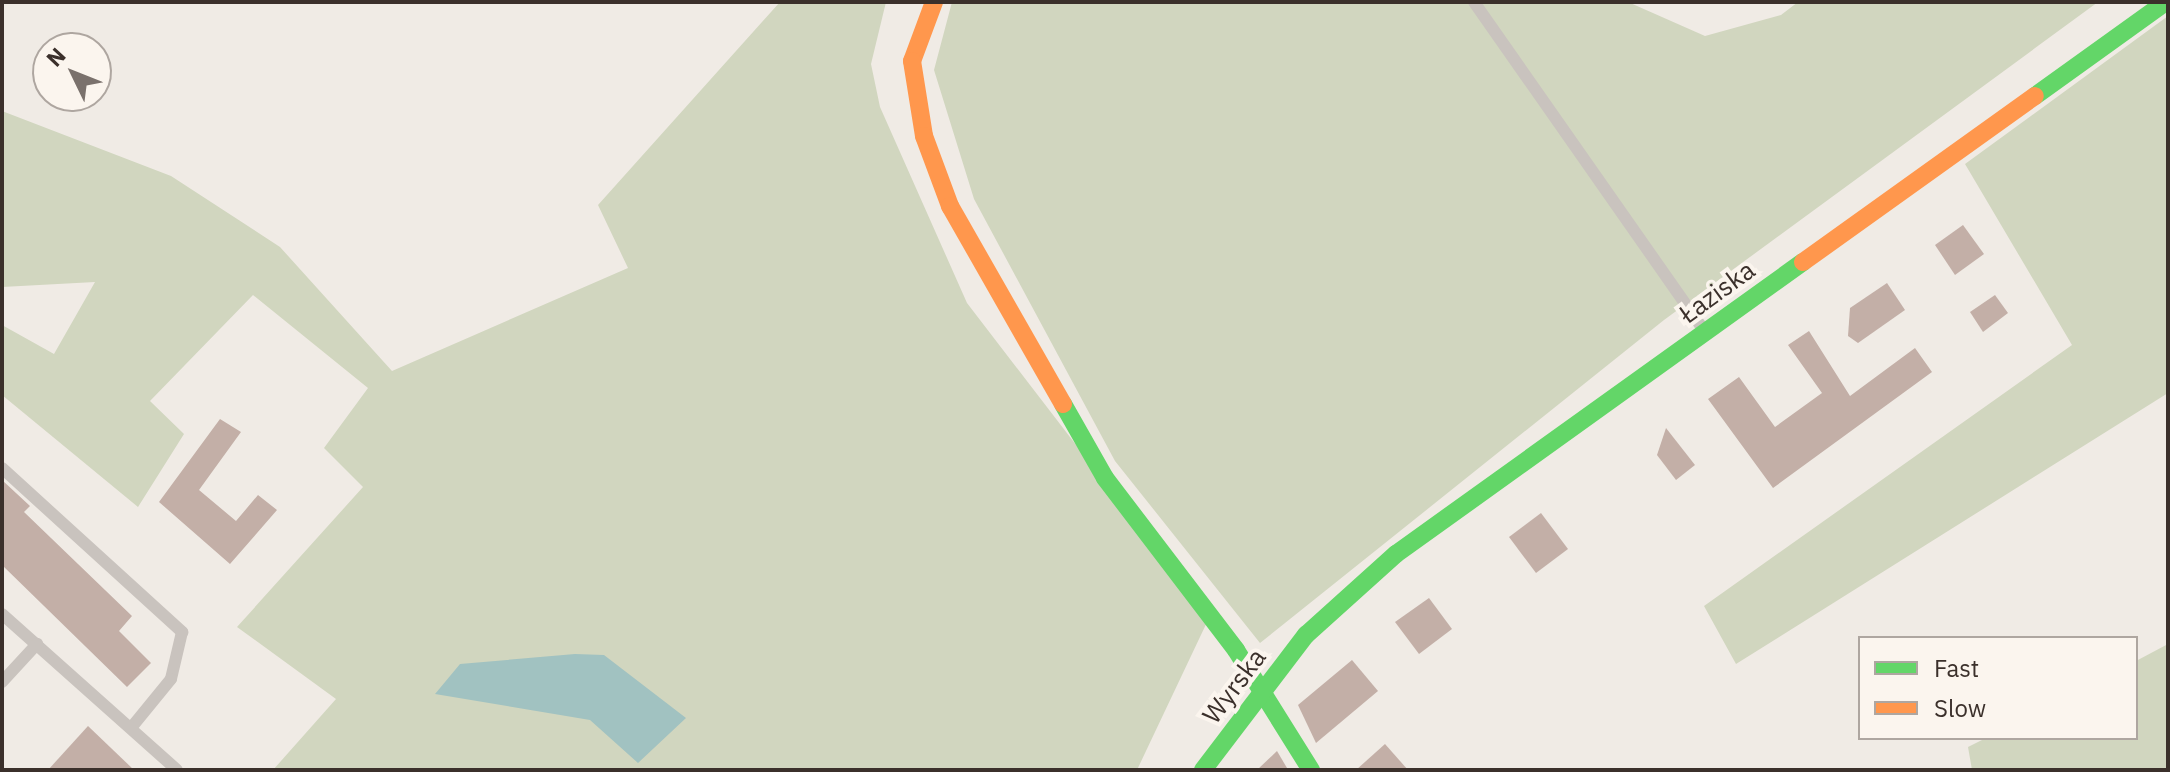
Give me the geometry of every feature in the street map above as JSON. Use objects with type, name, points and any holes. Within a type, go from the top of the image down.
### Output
[{"type":"street","points":[[934,2],[912,61],[924,136],[950,206],[1105,478],[1262,691],[1311,770]]},
{"type":"street","name":"Łaziska","points":[[1306,635],[1396,554],[2166,2]]},
{"type":"street","name":"Wyrska","points":[[1203,770],[1306,635]]},
{"type":"lane","points":[[1474,2],[1706,332]]},
{"type":"lane","points":[[2,468],[182,632],[171,679],[131,728]]},
{"type":"lane","points":[[2,614],[177,770]]},
{"type":"lane","points":[[2,682],[37,644]]},
{"type":"green space","points":[[780,2],[886,2],[871,64],[880,107],[967,303],[1209,618],[1137,770],[273,770],[336,699],[237,627],[363,487],[324,448],[368,388],[253,295],[150,401],[184,434],[138,507],[2,395],[2,325],[54,354],[95,282],[2,287],[2,111],[171,176],[280,247],[392,371],[628,268],[598,205]]},
{"type":"green space","points":[[952,2],[1628,2],[1705,36],[1781,15],[1798,2],[2098,2],[1664,320],[1260,643],[1115,461],[974,199],[934,70]]},
{"type":"green space","points":[[2168,16],[2168,393],[1736,664],[1704,606],[2072,345],[1965,164]]},
{"type":"green space","points":[[2168,644],[2168,770],[1972,770],[1968,747],[1982,740],[2138,740],[2138,660]]},
{"type":"water","points":[[575,654],[604,655],[686,718],[638,763],[590,720],[435,694],[460,664]]},
{"type":"building","points":[[1963,225],[1984,254],[1955,275],[1935,245]]},
{"type":"building","points":[[1887,283],[1905,310],[1858,343],[1848,336],[1850,308]]},
{"type":"building","points":[[1995,295],[2008,313],[1983,332],[1970,312]]},
{"type":"building","points":[[1809,331],[1850,396],[1915,348],[1932,372],[1773,488],[1708,399],[1739,377],[1775,427],[1822,393],[1788,345]]},
{"type":"building","points":[[220,419],[241,432],[199,490],[236,521],[258,495],[277,510],[230,564],[159,502]]},
{"type":"building","points":[[1666,428],[1695,465],[1676,480],[1657,455]]},
{"type":"building","points":[[2,480],[30,506],[24,512],[132,616],[119,631],[151,663],[127,687],[2,565]]},
{"type":"building","points":[[1541,513],[1568,549],[1536,573],[1509,537]]},
{"type":"building","points":[[1429,598],[1452,629],[1419,654],[1395,622]]},
{"type":"building","points":[[1352,660],[1378,691],[1316,743],[1298,705]]},
{"type":"building","points":[[88,726],[134,770],[48,770]]},
{"type":"building","points":[[1385,744],[1408,770],[1356,770]]},
{"type":"building","points":[[1277,751],[1287,768],[1257,770]]},
{"type":"traffic: fast","points":[[2035,96],[2166,2]]},
{"type":"traffic: fast","points":[[1203,770],[1306,635],[1396,554],[1803,262]]},
{"type":"traffic: fast","points":[[1063,404],[1105,478],[1236,650],[1311,770]]},
{"type":"traffic: slow","points":[[934,2],[912,61],[924,136],[950,206],[1063,404]]},
{"type":"traffic: slow","points":[[1803,262],[2035,96]]}]
